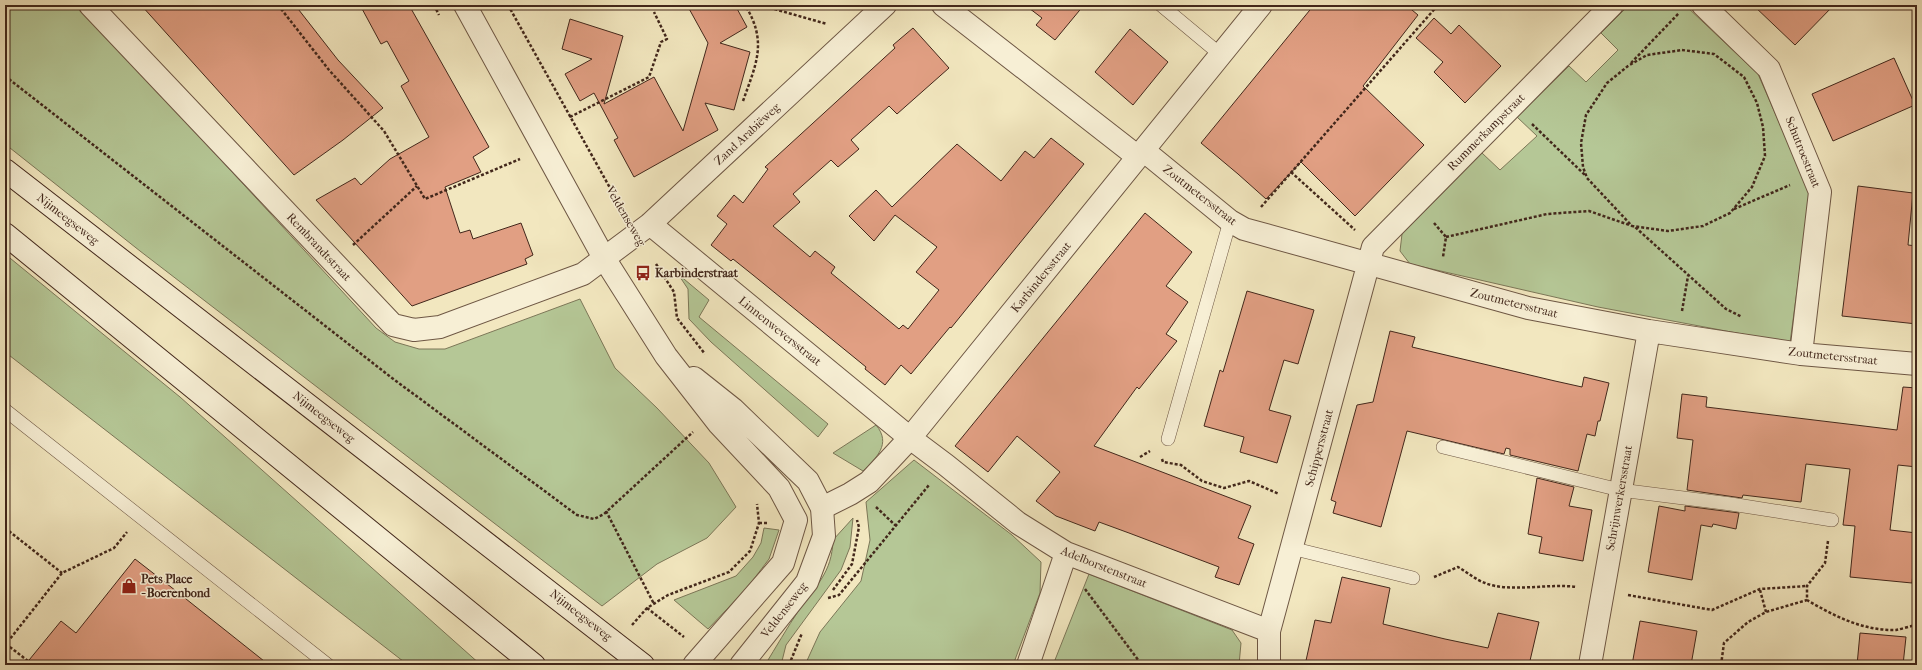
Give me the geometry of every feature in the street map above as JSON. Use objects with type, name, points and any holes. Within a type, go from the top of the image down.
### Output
[{"type":"street","name":"Rembrandtstraat","points":[[90,5],[393,325],[414,330],[440,327],[583,274],[604,258]]},
{"type":"street","name":"Veldenseweg","points":[[465,5],[604,258],[666,356],[719,424],[779,488],[796,520]]},
{"type":"street","name":"Zand Arabiëweg","points":[[604,258],[643,229],[885,5]]},
{"type":"street","name":"Zoutmetersstraat","points":[[943,5],[1236,225],[1371,256],[1436,283],[1528,308],[1649,331],[1801,354],[1917,364]]},
{"type":"street","name":"Karbindersstraat","points":[[796,520],[850,494],[869,482],[910,438],[1261,5]]},
{"type":"street","name":"Rummerkampstraat","points":[[1371,256],[1415,204],[1612,5]]},
{"type":"street","name":"Schutroestraat","points":[[1703,5],[1769,70],[1820,192],[1801,354]]},
{"type":"street","name":"Nijmeegseweg","points":[[5,170],[643,665]]},
{"type":"street","name":"Linnenweversstraat","points":[[643,229],[910,438]]},
{"type":"street","points":[[5,234],[534,665]]},
{"type":"street","name":"Schippersstraat","points":[[1269,631],[1371,256]]},
{"type":"street","name":"Schrijnwerkersstraat","points":[[1590,665],[1649,331]]},
{"type":"street","name":"Veldenseweg","points":[[666,356],[732,409],[808,481],[822,508],[824,536],[807,582],[741,665]]},
{"type":"street","name":"Adelborstenstraat","points":[[910,438],[1018,523],[1066,553],[1269,631]]},
{"type":"street","points":[[694,665],[783,563],[796,520]]},
{"type":"street","points":[[1028,665],[1066,553]]},
{"type":"street","points":[[1269,631],[1269,665]]},
{"type":"lane","points":[[1161,5],[1221,55]]},
{"type":"lane","points":[[1168,439],[1236,225]]},
{"type":"lane","points":[[5,410],[328,665]]},
{"type":"lane","points":[[1443,448],[1620,490],[1731,504],[1832,520]]},
{"type":"lane","points":[[1291,548],[1413,578]]},
{"type":"path","points":[[278,5],[329,70],[384,131],[425,199],[520,159]]},
{"type":"path","name":"Veldenseweg","points":[[508,5],[570,117],[643,229],[674,292],[677,318],[706,356]]},
{"type":"path","points":[[741,106],[754,70],[759,43],[756,28],[745,5]]},
{"type":"path","points":[[760,5],[856,33]]},
{"type":"path","points":[[1236,225],[1291,172],[1438,5]]},
{"type":"path","points":[[1628,66],[1682,10]]},
{"type":"path","points":[[570,117],[649,77],[660,42],[667,39],[654,12]]},
{"type":"path","points":[[1446,237],[1548,214],[1589,211],[1632,226],[1668,231],[1703,226],[1730,213],[1752,187],[1765,156],[1763,127],[1757,103],[1744,77],[1714,54],[1682,50],[1647,55],[1628,66],[1607,82],[1586,115],[1582,143],[1583,166],[1587,178]]},
{"type":"path","points":[[5,76],[392,378],[577,515],[594,519],[606,511],[698,428]]},
{"type":"path","points":[[1512,106],[1587,178],[1632,226],[1726,309],[1743,318]]},
{"type":"path","points":[[1291,172],[1371,256]]},
{"type":"path","points":[[1732,210],[1813,175]]},
{"type":"path","points":[[334,263],[417,186]]},
{"type":"path","points":[[1415,204],[1446,237],[1444,254],[1436,283]]},
{"type":"path","points":[[1678,335],[1688,276]]},
{"type":"path","points":[[1168,439],[1161,440],[1157,450],[1163,462],[1181,465],[1202,481],[1224,488],[1249,481],[1303,506]]},
{"type":"path","points":[[1140,457],[1149,450],[1157,450]]},
{"type":"path","points":[[827,598],[839,595],[895,525],[946,465]]},
{"type":"path","points":[[631,627],[647,608],[668,595],[730,572],[750,551],[759,523],[757,501]]},
{"type":"path","points":[[606,511],[654,604]]},
{"type":"path","points":[[28,661],[6,644],[62,573],[114,548],[139,516]]},
{"type":"path","points":[[1807,600],[1807,586],[1825,563],[1832,520]]},
{"type":"path","points":[[5,528],[62,573]]},
{"type":"path","points":[[1066,553],[1087,592],[1142,665]]},
{"type":"path","points":[[1626,603],[1629,587]]},
{"type":"path","points":[[1760,589],[1766,612]]},
{"type":"path","points":[[1721,665],[1724,643],[1748,622],[1766,612],[1807,600],[1830,614],[1866,628],[1896,630],[1917,625]]},
{"type":"green space","points":[[5,5],[78,5],[376,328],[395,342],[419,349],[445,349],[580,299],[615,368],[657,408],[709,463],[736,507],[707,538],[657,564],[602,606],[140,251],[5,144]]},
{"type":"green space","points":[[1629,5],[1685,5],[1758,74],[1810,193],[1790,343],[1598,307],[1410,264],[1400,251],[1402,234],[1482,153],[1500,170],[1537,136],[1517,117],[1569,66],[1586,82],[1618,50],[1601,33]]},
{"type":"green space","points":[[5,254],[180,397],[481,665],[408,665],[5,352]]},
{"type":"green space","points":[[678,274],[709,300],[699,317],[828,424],[818,437],[711,342],[689,319],[688,289]]},
{"type":"green space","points":[[876,425],[883,438],[882,444],[877,456],[863,471],[833,453]]},
{"type":"green space","points":[[914,460],[1012,535],[1041,562],[1040,593],[1013,665],[805,665],[820,632],[861,581],[870,540],[866,502]]},
{"type":"green space","points":[[853,518],[850,547],[841,570],[786,645],[781,665],[765,665],[795,617],[822,578],[830,561],[833,540]]},
{"type":"green space","points":[[764,528],[779,530],[769,559],[747,588],[708,629],[674,600],[736,576],[753,557],[761,543]]},
{"type":"green space","points":[[1089,574],[1232,630],[1241,643],[1239,665],[1053,665]]},
{"type":"building","points":[[141,5],[295,5],[338,60],[383,108],[343,140],[294,175]]},
{"type":"building","points":[[360,5],[409,5],[489,147],[473,157],[481,172],[445,187],[460,233],[470,230],[473,239],[521,223],[533,255],[525,259],[527,264],[412,306],[316,200],[355,178],[361,185],[390,159],[429,137],[401,86],[409,81],[387,41],[381,44]]},
{"type":"building","points":[[687,5],[735,5],[747,27],[720,43],[750,52],[734,110],[705,103],[718,130],[634,177],[614,140],[618,138],[594,93],[580,101],[565,74],[592,59],[562,49],[570,19],[623,36],[604,104],[654,77],[683,131],[708,43]]},
{"type":"building","points":[[1025,5],[1084,5],[1055,40],[1036,25],[1042,18]]},
{"type":"building","points":[[1314,5],[1406,5],[1418,15],[1363,86],[1424,145],[1355,216],[1301,162],[1266,199],[1201,143]]},
{"type":"building","points":[[1753,5],[1834,5],[1795,45]]},
{"type":"building","points":[[1434,18],[1451,34],[1459,25],[1501,66],[1465,103],[1434,72],[1443,62],[1416,38]]},
{"type":"building","points":[[913,28],[949,68],[897,114],[889,106],[851,140],[859,149],[838,167],[831,160],[793,194],[800,202],[773,226],[810,257],[815,251],[835,267],[831,273],[899,329],[903,325],[908,329],[939,290],[916,272],[937,247],[895,215],[874,241],[849,216],[876,190],[892,207],[957,144],[1001,181],[1025,151],[1034,158],[1051,138],[1084,164],[951,328],[950,327],[911,374],[901,365],[885,385],[865,369],[866,367],[753,275],[733,259],[731,261],[711,245],[727,224],[717,216],[734,195],[743,203],[768,169],[765,167],[895,48],[893,45]]},
{"type":"building","points":[[1130,29],[1168,62],[1133,105],[1095,72]]},
{"type":"building","points":[[1894,58],[1915,105],[1833,141],[1812,94]]},
{"type":"building","points":[[1858,186],[1913,193],[1908,245],[1917,246],[1917,324],[1842,316]]},
{"type":"building","points":[[1145,213],[1192,252],[1166,286],[1188,302],[1166,334],[1177,341],[1139,389],[1137,387],[1094,446],[1251,506],[1238,538],[1254,544],[1239,585],[1215,577],[1219,567],[1129,533],[1099,522],[1095,531],[1056,516],[1036,501],[1060,472],[1017,436],[988,472],[955,446]]},
{"type":"building","points":[[1247,291],[1314,310],[1298,364],[1284,360],[1269,410],[1291,416],[1277,463],[1240,452],[1244,437],[1204,426],[1220,370],[1223,372]]},
{"type":"building","points":[[1390,331],[1415,337],[1412,347],[1555,381],[1582,387],[1584,377],[1609,383],[1595,436],[1587,434],[1578,471],[1510,455],[1510,449],[1506,448],[1504,454],[1407,431],[1381,527],[1333,513],[1336,502],[1331,500],[1357,405],[1373,402]]},
{"type":"building","points":[[1903,387],[1917,388],[1917,467],[1898,465],[1890,530],[1917,533],[1912,583],[1850,577],[1855,526],[1843,525],[1850,469],[1806,464],[1801,502],[1743,495],[1742,498],[1687,490],[1693,440],[1677,438],[1682,394],[1707,397],[1706,407],[1897,430]]},
{"type":"building","points":[[1537,478],[1574,487],[1569,506],[1592,510],[1583,561],[1539,553],[1542,537],[1528,534]]},
{"type":"building","points":[[1659,506],[1685,511],[1685,506],[1739,513],[1736,529],[1713,524],[1712,527],[1701,525],[1692,580],[1648,572]]},
{"type":"building","points":[[135,559],[269,665],[25,665],[61,621],[76,633]]},
{"type":"building","points":[[1342,577],[1390,588],[1383,624],[1445,639],[1488,648],[1498,613],[1539,622],[1529,665],[1305,665],[1315,620],[1331,623]]},
{"type":"building","points":[[1640,621],[1697,631],[1691,665],[1632,665]]},
{"type":"building","points":[[1860,633],[1906,637],[1903,665],[1857,665]]},
{"type":"place","name":"Karbinderstraat","points":[[643,273]]},
{"type":"place","name":"Pets Place - Boerenbond","points":[[129,586]]}]
